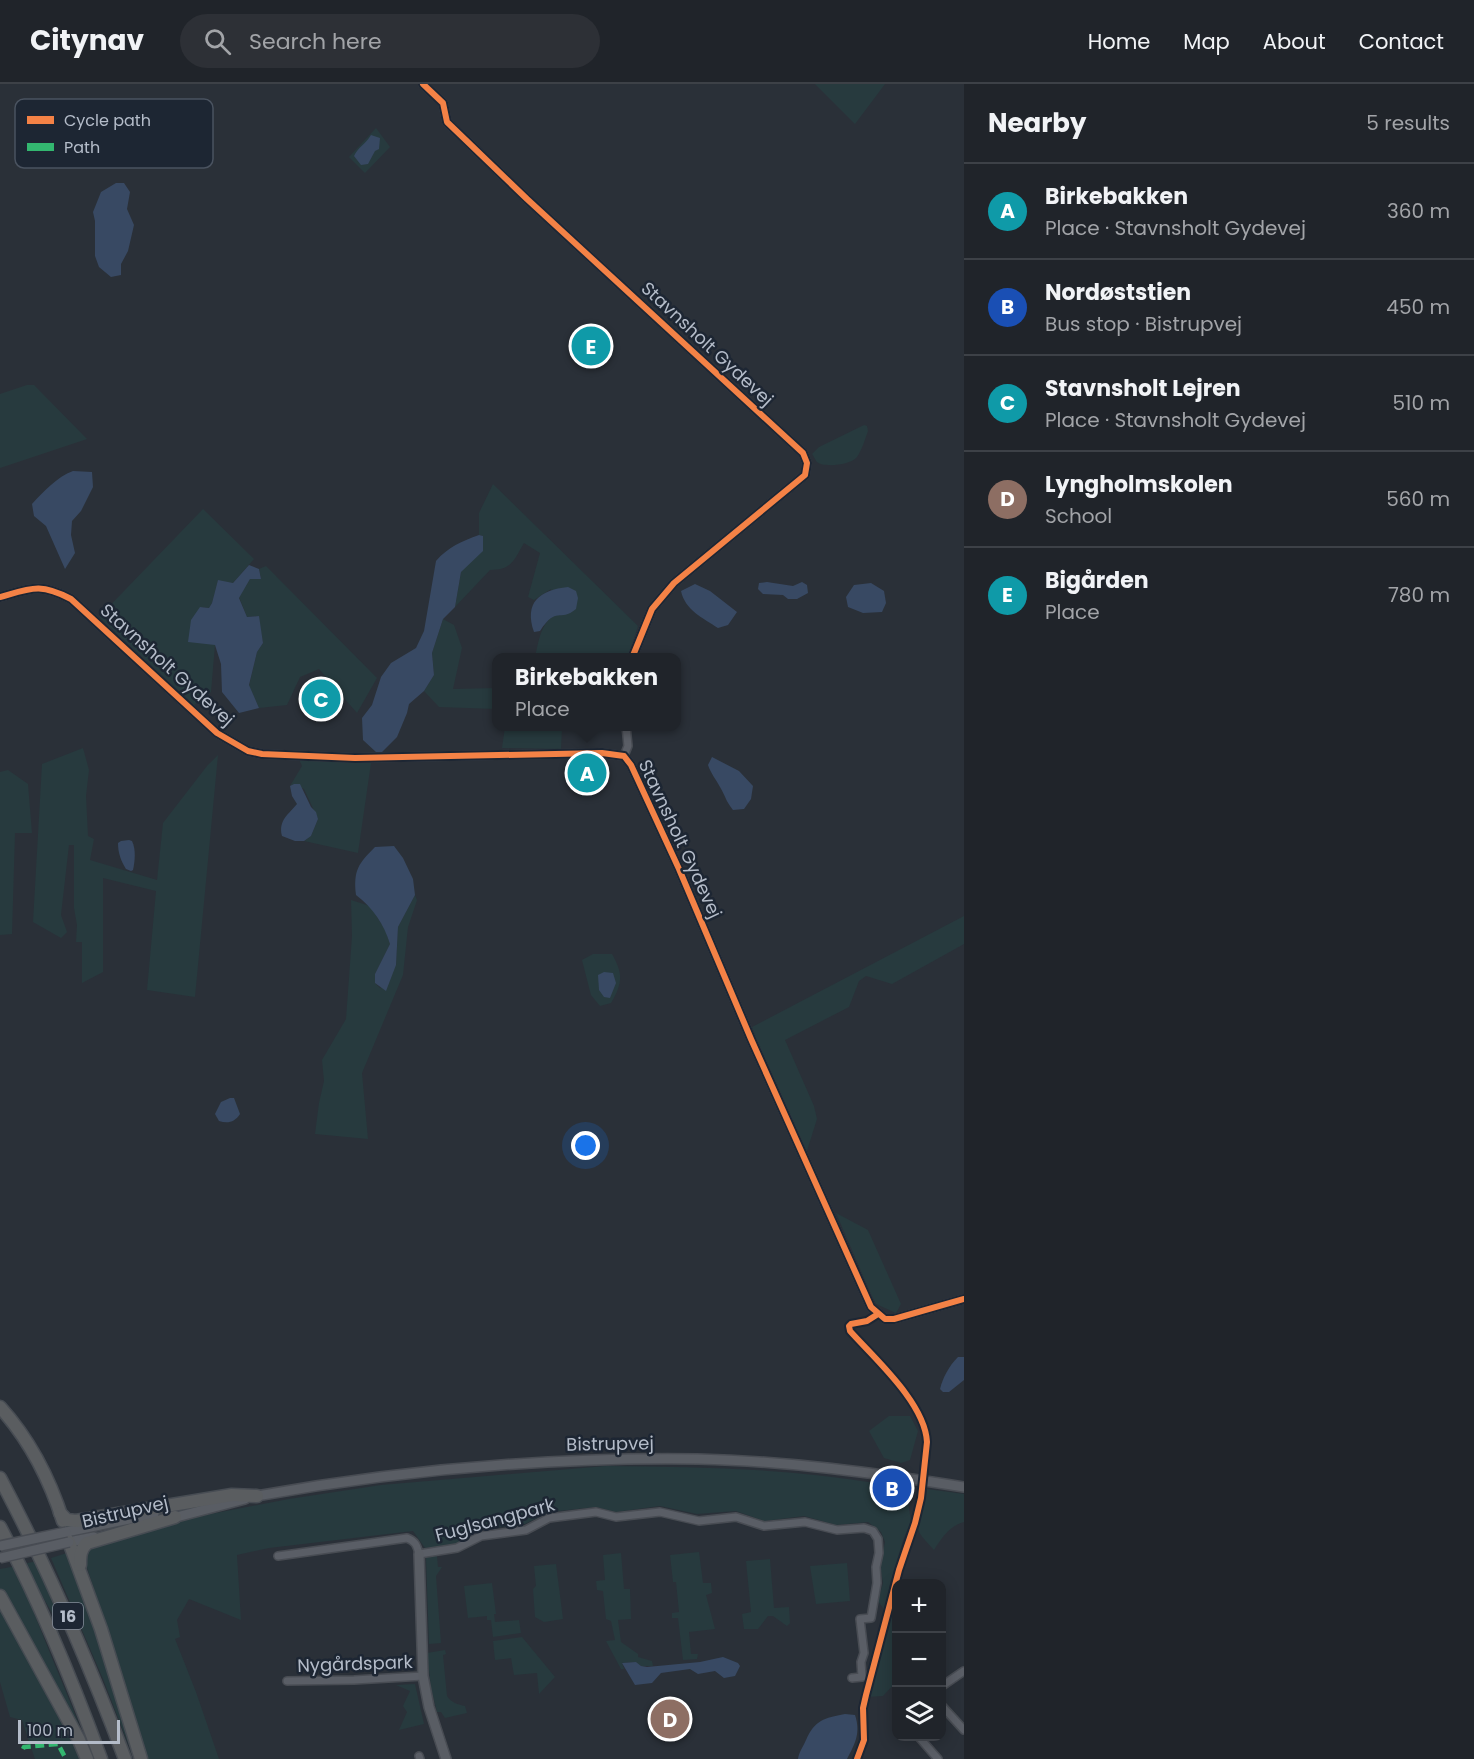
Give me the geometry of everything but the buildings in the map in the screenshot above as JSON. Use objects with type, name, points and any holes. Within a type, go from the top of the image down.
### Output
[{"type":"highway","points":[[0,1407],[31,1449],[60,1513],[141,1759]]},
{"type":"highway","name":"16","points":[[0,1479],[58,1595],[99,1689],[125,1759]]},
{"type":"highway","points":[[60,1513],[67,1520],[76,1521],[232,1495],[256,1496]]},
{"type":"highway","points":[[80,1570],[80,1553],[87,1543],[175,1517]]},
{"type":"highway","name":"16","points":[[0,1527],[38,1604],[101,1759]]},
{"type":"highway","points":[[0,1596],[74,1730],[87,1759]]},
{"type":"main road","name":"Bistrupvej","points":[[0,1558],[68,1537],[256,1496],[332,1483],[435,1470],[544,1462],[700,1459],[841,1469],[964,1487]]},
{"type":"main road","name":"Bistrupvej","points":[[0,1546],[68,1537],[175,1517],[256,1496]]},
{"type":"main road","points":[[419,1554],[423,1676],[429,1707],[446,1759]]},
{"type":"street","name":"Stavnsholt Gydevej","points":[[423,84],[443,103],[447,122],[527,199],[803,453],[807,463],[805,475],[674,583],[652,609],[634,653]]},
{"type":"street","name":"Stavnsholt Gydevej","points":[[0,597],[32,588],[52,589],[71,598],[217,733],[248,751],[262,754],[355,758],[590,753],[615,753],[624,756],[631,765],[679,869],[751,1040],[871,1307],[885,1319],[894,1319],[964,1299]]},
{"type":"street","name":"Stavnsholt Gydevej","points":[[624,756],[628,746],[626,731]]},
{"type":"street","name":"Fuglsangpark","points":[[419,1554],[457,1548],[481,1536],[526,1530],[549,1518],[596,1512],[616,1517],[660,1512],[699,1521],[736,1517],[764,1526],[805,1522],[837,1530],[864,1528],[873,1531],[878,1539],[877,1583],[871,1618],[860,1619],[864,1653],[861,1662],[862,1677],[852,1678]]},
{"type":"street","points":[[278,1556],[407,1538],[418,1546],[419,1554]]},
{"type":"street","points":[[946,1683],[964,1671]]},
{"type":"street","name":"Nygårdspark","points":[[287,1681],[423,1676]]},
{"type":"street","points":[[946,1710],[964,1730]]},
{"type":"street","points":[[922,1741],[938,1759]]},
{"type":"green space","points":[[815,84],[885,84],[855,124]]},
{"type":"green space","points":[[376,128],[390,147],[365,173],[349,157]]},
{"type":"green space","points":[[34,385],[87,439],[0,468],[0,394]]},
{"type":"green space","points":[[864,425],[867,426],[868,431],[854,460],[844,464],[820,464],[812,454],[819,447]]},
{"type":"green space","points":[[493,484],[638,626],[629,653],[536,653],[543,629],[554,615],[551,589],[534,600],[528,597],[540,553],[524,543],[508,566],[490,570],[455,607],[461,572],[483,536],[479,535],[479,513]]},
{"type":"green space","points":[[203,509],[254,559],[233,583],[218,581],[209,608],[200,607],[215,645],[211,692],[194,705],[99,617]]},
{"type":"green space","points":[[266,566],[377,678],[357,713],[319,669],[300,677],[287,705],[259,708],[249,686],[257,652],[263,643],[258,616],[247,617],[239,597],[250,579],[261,579],[259,569]]},
{"type":"green space","points":[[443,619],[454,625],[462,648],[453,689],[492,688],[492,709],[439,707],[424,691],[434,675],[432,653]]},
{"type":"green space","points":[[504,731],[562,731],[561,749],[502,748]]},
{"type":"green space","points":[[83,748],[89,770],[86,796],[88,836],[94,839],[90,860],[157,880],[163,823],[218,755],[195,997],[147,990],[156,891],[103,878],[103,972],[82,983],[82,942],[76,942],[77,925],[74,908],[74,845],[69,845],[61,915],[67,932],[61,938],[33,922],[42,764]]},
{"type":"green space","points":[[299,759],[371,763],[358,853],[304,841],[311,836],[318,819],[304,789],[294,784],[290,786],[302,766]]},
{"type":"green space","points":[[8,770],[28,784],[32,833],[15,833],[12,934],[0,935],[0,772]]},
{"type":"green space","points":[[415,895],[417,900],[408,927],[403,975],[362,1073],[368,1139],[315,1134],[324,1081],[322,1060],[346,1019],[352,936],[351,900],[370,906],[386,931],[390,944],[375,974],[375,983],[380,988],[396,965],[398,927]]},
{"type":"green space","points":[[964,916],[964,944],[892,984],[866,976],[859,981],[849,1007],[785,1040],[814,1106],[817,1119],[806,1154],[762,1056],[752,1027]]},
{"type":"green space","points":[[593,954],[612,954],[620,973],[618,989],[611,1003],[600,1006],[591,995],[582,960]]},
{"type":"green space","points":[[836,1213],[868,1230],[901,1304],[896,1313],[876,1304]]},
{"type":"green space","points":[[889,1416],[910,1416],[918,1431],[910,1460],[901,1463],[884,1458],[869,1431]]},
{"type":"green space","points":[[606,1466],[709,1468],[813,1475],[881,1484],[886,1488],[907,1494],[911,1522],[903,1540],[889,1588],[892,1591],[892,1686],[883,1696],[867,1697],[883,1618],[883,1608],[878,1601],[883,1583],[880,1565],[885,1542],[881,1532],[868,1522],[836,1525],[804,1516],[764,1521],[736,1511],[697,1514],[660,1506],[616,1512],[596,1507],[549,1512],[525,1524],[477,1530],[456,1545],[425,1548],[413,1531],[269,1548],[237,1555],[241,1620],[189,1599],[177,1620],[180,1637],[175,1639],[219,1759],[147,1759],[84,1558],[91,1545],[195,1517],[289,1499],[381,1485]]},
{"type":"green space","points":[[927,1489],[964,1494],[964,1522],[950,1529],[934,1550],[918,1530],[921,1505],[924,1506]]},
{"type":"green space","points":[[70,1552],[137,1759],[134,1759],[103,1679],[51,1558]]},
{"type":"green space","points":[[699,1552],[703,1583],[711,1583],[712,1593],[706,1595],[715,1629],[689,1632],[691,1654],[698,1654],[697,1659],[683,1660],[678,1618],[672,1618],[672,1613],[679,1612],[670,1555]]},
{"type":"green space","points":[[440,1553],[441,1555],[437,1556],[438,1567],[442,1567],[436,1576],[441,1643],[429,1644],[426,1558]]},
{"type":"green space","points":[[621,1553],[624,1589],[630,1589],[631,1619],[618,1620],[621,1642],[638,1654],[638,1657],[652,1661],[653,1666],[641,1666],[636,1662],[622,1663],[624,1669],[621,1669],[606,1641],[615,1640],[611,1621],[606,1619],[603,1591],[597,1590],[596,1581],[605,1580],[603,1555]]},
{"type":"green space","points":[[770,1559],[774,1608],[789,1607],[790,1623],[787,1626],[773,1616],[768,1616],[758,1629],[744,1629],[742,1614],[751,1612],[746,1561]]},
{"type":"green space","points":[[37,1561],[63,1631],[23,1564]]},
{"type":"green space","points":[[847,1563],[850,1601],[816,1604],[810,1566]]},
{"type":"green space","points":[[556,1564],[563,1619],[544,1622],[535,1617],[534,1566]]},
{"type":"green space","points":[[17,1566],[92,1759],[0,1590],[0,1569]]},
{"type":"green space","points":[[492,1583],[495,1622],[519,1620],[521,1633],[493,1637],[491,1620],[487,1620],[487,1616],[468,1618],[464,1586]]},
{"type":"green space","points":[[0,1609],[79,1759],[35,1759],[22,1720],[10,1717],[0,1682]]},
{"type":"green space","points":[[522,1637],[555,1677],[539,1694],[537,1673],[514,1675],[511,1658],[495,1660],[493,1641]]},
{"type":"green space","points":[[445,1650],[446,1654],[443,1655],[447,1696],[452,1702],[465,1706],[467,1713],[445,1718],[441,1712],[437,1712],[431,1688],[427,1653]]},
{"type":"green space","points":[[415,1684],[424,1724],[399,1730],[407,1712],[403,1706],[410,1691],[396,1685]]},
{"type":"water","points":[[371,135],[380,138],[379,149],[375,151],[368,164],[361,165],[354,156]]},
{"type":"water","points":[[116,183],[124,183],[130,192],[127,209],[134,225],[128,251],[121,264],[121,275],[111,277],[99,267],[95,256],[93,212],[101,192]]},
{"type":"water","points":[[73,471],[92,472],[93,487],[81,511],[72,521],[71,535],[75,553],[65,569],[46,526],[34,516],[32,504],[46,489]]},
{"type":"water","points":[[479,535],[483,536],[483,551],[461,572],[455,607],[443,619],[432,653],[434,675],[424,691],[409,704],[397,737],[382,752],[376,752],[363,740],[362,718],[372,705],[381,677],[391,663],[416,648],[424,631],[436,561],[456,545]]},
{"type":"water","points":[[249,565],[259,569],[261,579],[250,579],[239,598],[247,617],[259,616],[263,643],[257,652],[249,685],[259,708],[239,713],[222,692],[221,664],[215,645],[188,642],[191,620],[200,607],[209,608],[218,580],[233,583]]},
{"type":"water","points":[[802,582],[807,585],[808,593],[797,599],[788,599],[783,595],[763,594],[758,589],[759,583],[793,586]]},
{"type":"water","points":[[871,583],[884,591],[886,603],[882,612],[863,613],[848,607],[846,597],[854,585]]},
{"type":"water","points":[[695,584],[710,591],[737,612],[728,625],[718,628],[695,613],[686,603],[681,591]]},
{"type":"water","points":[[568,587],[576,591],[578,598],[576,609],[566,615],[554,616],[540,631],[534,632],[531,613],[536,600],[549,591]]},
{"type":"water","points":[[712,757],[739,771],[753,786],[751,799],[744,809],[733,810],[728,804],[708,765]]},
{"type":"water","points":[[300,784],[318,819],[311,836],[304,841],[295,841],[282,836],[283,821],[297,804],[290,786]]},
{"type":"water","points":[[121,841],[132,841],[135,851],[134,866],[131,871],[124,866],[118,847]]},
{"type":"water","points":[[394,846],[403,858],[413,879],[415,895],[398,927],[396,965],[386,991],[375,983],[375,974],[390,944],[377,917],[356,895],[355,879],[361,863],[375,847]]},
{"type":"water","points":[[604,972],[613,973],[616,983],[610,998],[604,997],[599,990],[598,975]]},
{"type":"water","points":[[234,1098],[240,1114],[231,1122],[219,1121],[215,1114],[221,1102]]},
{"type":"water","points":[[958,1357],[964,1357],[964,1380],[949,1392],[943,1392],[940,1389],[943,1380]]},
{"type":"water","points":[[723,1657],[740,1666],[735,1676],[724,1678],[715,1671],[698,1674],[690,1669],[661,1673],[652,1683],[635,1685],[622,1663],[636,1662],[647,1667],[700,1662]]},
{"type":"water","points":[[845,1714],[855,1715],[857,1727],[855,1743],[847,1759],[798,1759],[809,1733],[817,1724]]},
{"type":"marked path","points":[[23,1749],[24,1747],[58,1744],[66,1759]]},
{"type":"cycle path","points":[[423,84],[443,103],[447,122],[527,199],[803,453],[807,463],[805,475],[674,583],[652,609],[634,653]]},
{"type":"cycle path","points":[[0,597],[20,591],[43,589],[71,599],[217,733],[248,751],[262,754],[355,758],[602,753],[624,756],[631,765],[679,869],[751,1039],[871,1307],[885,1319],[894,1319],[964,1299]]},
{"type":"cycle path","points":[[857,1759],[864,1740],[863,1708],[866,1695],[899,1570],[921,1498],[927,1442],[918,1412],[908,1397],[885,1368],[850,1331],[851,1324],[867,1321],[878,1314]]},
{"type":"place","name":"Bigården","points":[[591,346]]},
{"type":"place","name":"Stavnsholt Lejren","points":[[321,699]]},
{"type":"place","name":"Birkebakken","points":[[587,773]]},
{"type":"place","name":"Nordøststien","points":[[892,1488]]},
{"type":"place","name":"Lyngholmskolen","points":[[670,1719]]}]
